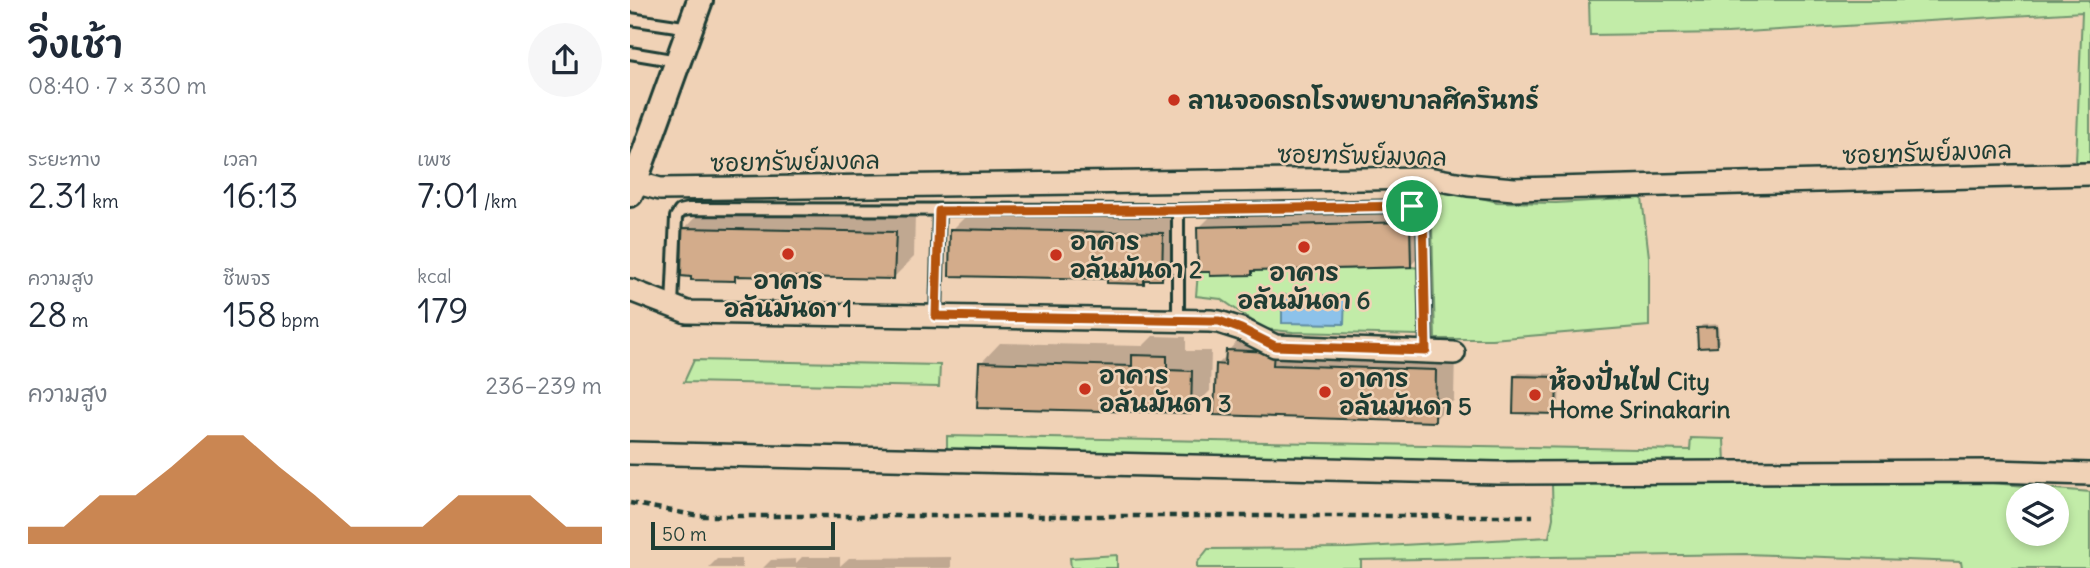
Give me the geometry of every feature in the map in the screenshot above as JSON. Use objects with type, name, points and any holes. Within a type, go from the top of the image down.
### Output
[{"type":"street","points":[[632,188],[700,0]]},
{"type":"street","name":"ซอยทรัพย์มงคล","points":[[632,188],[1428,178],[1514,189],[2090,174]]},
{"type":"street","points":[[630,290],[687,312],[1219,321],[1275,346],[1454,353]]},
{"type":"street","points":[[630,453],[1498,473],[1993,471],[2090,474]]},
{"type":"lane","points":[[630,19],[690,28]]},
{"type":"lane","points":[[630,53],[678,61]]},
{"type":"lane","points":[[672,306],[676,218],[683,210],[1418,207],[1423,215],[1426,351]]},
{"type":"lane","points":[[1178,210],[1178,320]]},
{"type":"lane","points":[[936,316],[939,211]]},
{"type":"path","points":[[630,503],[699,516],[1533,516]]},
{"type":"green space","points":[[1589,0],[2090,0],[2090,162],[2076,162],[2082,12],[1727,33],[1590,35]]},
{"type":"green space","points":[[1431,189],[1497,202],[1556,203],[1642,198],[1649,257],[1649,326],[1492,339],[1435,339]]},
{"type":"green space","points":[[1420,268],[1418,335],[1264,329],[1221,299],[1196,296],[1198,272]]},
{"type":"green space","points":[[694,360],[940,365],[939,387],[684,382]]},
{"type":"green space","points":[[947,436],[1690,450],[1691,438],[1724,439],[1725,463],[1437,461],[947,450]]},
{"type":"green space","points":[[1583,481],[1970,481],[2006,484],[2006,546],[2069,546],[2069,490],[2090,492],[2090,568],[1962,568],[1961,562],[1746,554],[1361,560],[1361,568],[1197,568],[1197,563],[1208,549],[1347,548],[1549,537],[1553,518],[1552,485]]},
{"type":"green space","points":[[1117,555],[1117,568],[1071,568],[1070,558]]},
{"type":"water","points":[[1282,295],[1345,296],[1344,324],[1282,323]]},
{"type":"building","name":"อาคาร อลันมันดา 6","points":[[1410,222],[1411,267],[1252,271],[1252,275],[1210,276],[1210,272],[1198,272],[1197,227]]},
{"type":"building","name":"อาคาร อลันมันดา 1","points":[[682,228],[896,232],[894,279],[735,276],[735,281],[691,280],[691,277],[681,276]]},
{"type":"building","name":"อาคาร อลันมันดา 2","points":[[950,229],[1163,233],[1162,280],[1144,280],[1144,284],[1107,283],[1107,279],[949,276]]},
{"type":"building","points":[[1716,327],[1717,347],[1698,348],[1697,328]]},
{"type":"building","name":"อาคาร อลันมันดา 5","points":[[1226,350],[1274,352],[1273,365],[1436,370],[1435,422],[1214,415],[1216,364],[1225,365]]},
{"type":"building","name":"อาคาร อลันมันดา 3","points":[[1132,355],[1167,356],[1167,370],[1192,371],[1191,413],[977,408],[979,362],[1132,366]]},
{"type":"building","name":"ห้องปั่นไฟ City Home Srinakarin","points":[[1514,376],[1557,377],[1556,414],[1513,413]]},
{"type":"place","name":"ลานจอดรถโรงพยาบาลศิครินทร์","points":[[1174,100]]},
{"type":"place","name":"อาคาร อลันมันดา 6","points":[[1304,247]]},
{"type":"place","name":"อาคาร อลันมันดา 1","points":[[788,254]]},
{"type":"place","name":"อาคาร อลันมันดา 2","points":[[1056,255]]},
{"type":"place","name":"อาคาร อลันมันดา 3","points":[[1085,389]]},
{"type":"place","name":"อาคาร อลันมันดา 5","points":[[1325,392]]},
{"type":"place","name":"ห้องปั่นไฟ City Home Srinakarin","points":[[1535,395]]},
{"type":"route","points":[[1412,206],[1423,212],[1426,351],[1275,346],[1219,321],[936,316],[939,211],[1412,206]]}]
